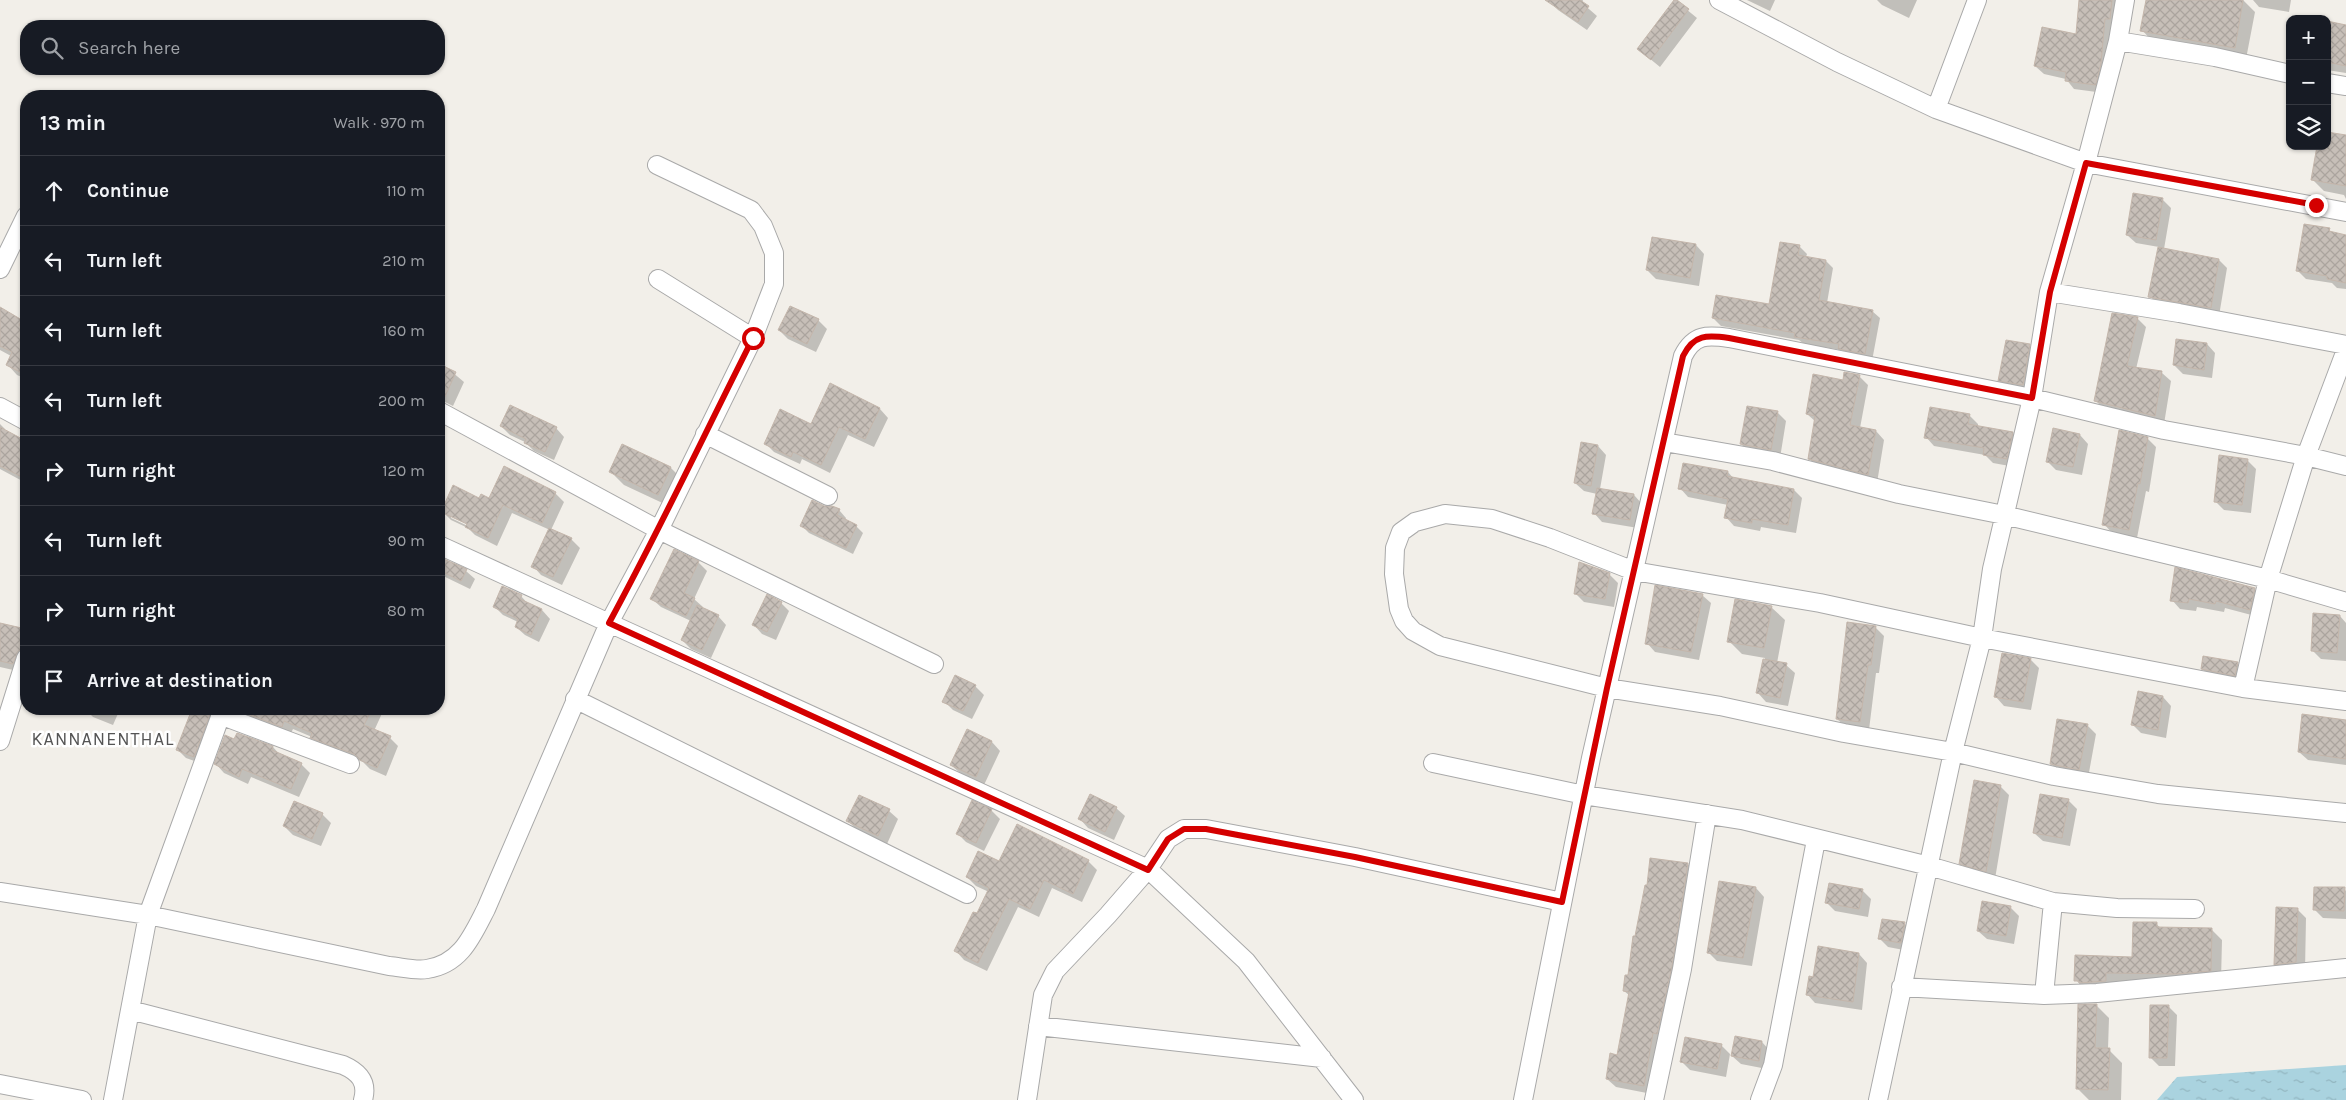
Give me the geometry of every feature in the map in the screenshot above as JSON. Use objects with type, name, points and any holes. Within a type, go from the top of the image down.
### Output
[{"type":"street","points":[[1718,0],[1837,62],[1936,109],[2086,163],[2346,212]]},
{"type":"street","points":[[1936,109],[1978,0]]},
{"type":"street","points":[[1878,1100],[1953,752],[1982,638],[1992,569],[2032,398],[2050,292],[2118,41],[2125,0]]},
{"type":"street","points":[[2118,41],[2215,57],[2286,73]]},
{"type":"street","points":[[2331,84],[2346,86]]},
{"type":"street","points":[[0,892],[148,915],[389,966],[426,970],[451,962],[468,944],[486,909],[609,623],[659,530],[753,338],[774,284],[774,253],[763,226],[751,210],[657,165]]},
{"type":"street","points":[[0,269],[20,228]]},
{"type":"street","points":[[658,279],[753,338]]},
{"type":"street","points":[[2050,292],[2179,313],[2346,345]]},
{"type":"street","points":[[1523,1100],[1607,688],[1683,356],[1689,344],[1699,338],[1729,338],[2032,398],[2164,430],[2306,456],[2346,466]]},
{"type":"street","points":[[2243,688],[2268,579],[2306,456],[2346,350]]},
{"type":"street","points":[[0,407],[20,418]]},
{"type":"street","points":[[445,414],[659,530],[934,664]]},
{"type":"street","points":[[705,434],[828,496]]},
{"type":"street","points":[[1664,442],[1773,462],[1898,494],[2004,515],[2268,579],[2346,602]]},
{"type":"street","points":[[2346,701],[2243,688],[1982,638],[1820,603],[1634,572],[1550,538],[1492,519],[1445,514],[1415,522],[1401,532],[1395,548],[1394,574],[1399,609],[1404,621],[1413,630],[1440,646],[1607,688],[1720,706],[1844,733],[1953,752],[2054,776],[2158,794],[2346,813]]},
{"type":"street","points":[[445,548],[1148,870],[1246,961],[1354,1100]]},
{"type":"street","points":[[0,741],[20,677]]},
{"type":"street","points":[[575,699],[967,894]]},
{"type":"street","points":[[112,1100],[148,915],[221,715]]},
{"type":"street","points":[[229,715],[350,764]]},
{"type":"street","points":[[1433,764],[1584,795],[1742,820],[1816,840],[1929,866],[2053,902],[2117,908],[2194,909]]},
{"type":"street","points":[[1654,1100],[1682,970],[1707,814]]},
{"type":"street","points":[[1027,1100],[1044,995],[1055,971],[1148,870],[1168,839],[1184,829],[1206,829],[1355,857],[1562,902]]},
{"type":"street","points":[[1760,1100],[1772,1064],[1816,840]]},
{"type":"street","points":[[2044,995],[2053,902]]},
{"type":"street","points":[[1901,987],[2044,995],[2097,993],[2346,968]]},
{"type":"street","points":[[130,1010],[357,1071],[364,1081],[363,1100]]},
{"type":"street","points":[[1038,1026],[1322,1058]]},
{"type":"street","points":[[0,1084],[82,1100]]},
{"type":"water","points":[[2346,1065],[2346,1100],[2157,1100],[2177,1077]]},
{"type":"building","points":[[1545,0],[1580,0],[1589,6],[1578,22]]},
{"type":"building","points":[[1674,0],[1677,0],[1689,9],[1651,60],[1637,49]]},
{"type":"building","points":[[2079,0],[2112,0],[2110,19],[2105,19],[2101,63],[2096,85],[2065,81],[2066,72],[2034,66],[2042,27],[2076,34]]},
{"type":"building","points":[[2146,0],[2243,0],[2235,48],[2140,31]]},
{"type":"building","points":[[2331,22],[2346,25],[2346,66],[2331,63]]},
{"type":"building","points":[[2331,133],[2346,135],[2346,186],[2311,180],[2316,150],[2331,150]]},
{"type":"building","points":[[2133,193],[2163,198],[2156,240],[2126,235]]},
{"type":"building","points":[[2304,224],[2330,228],[2329,231],[2346,235],[2346,283],[2327,279],[2327,276],[2296,271]]},
{"type":"building","points":[[1652,237],[1696,244],[1690,278],[1646,270]]},
{"type":"building","points":[[1780,242],[1800,245],[1798,255],[1826,260],[1819,300],[1873,310],[1865,354],[1838,349],[1839,344],[1794,337],[1795,333],[1712,318],[1716,295],[1769,304]]},
{"type":"building","points":[[2158,247],[2219,259],[2211,308],[2148,297]]},
{"type":"building","points":[[790,306],[819,319],[807,344],[778,330]]},
{"type":"building","points":[[0,307],[20,319],[20,372],[6,365],[12,352],[0,346]]},
{"type":"building","points":[[2112,313],[2138,317],[2127,366],[2162,371],[2155,416],[2094,401]]},
{"type":"building","points":[[2176,339],[2207,343],[2204,370],[2173,365]]},
{"type":"building","points":[[2006,340],[2030,344],[2023,385],[1998,381]]},
{"type":"building","points":[[445,367],[456,372],[445,397]]},
{"type":"building","points":[[1844,372],[1860,375],[1850,425],[1876,430],[1868,475],[1808,459],[1815,416],[1806,414],[1813,374],[1843,380]]},
{"type":"building","points":[[830,383],[880,408],[865,439],[839,427],[821,465],[793,452],[791,457],[764,444],[780,409],[811,424]]},
{"type":"building","points":[[510,405],[557,427],[545,452],[524,443],[526,439],[500,426]]},
{"type":"building","points":[[1747,406],[1778,411],[1771,450],[1740,444]]},
{"type":"building","points":[[1930,407],[1970,414],[1968,424],[2013,432],[2007,459],[1983,455],[1984,448],[1924,438]]},
{"type":"building","points":[[0,427],[20,438],[20,476],[0,466]]},
{"type":"building","points":[[2053,428],[2080,434],[2073,467],[2046,462]]},
{"type":"building","points":[[2119,430],[2148,437],[2140,484],[2138,483],[2129,530],[2102,525]]},
{"type":"building","points":[[1581,442],[1598,445],[1591,486],[1574,483]]},
{"type":"building","points":[[622,444],[671,467],[658,495],[609,472]]},
{"type":"building","points":[[2219,455],[2248,459],[2242,505],[2214,502]]},
{"type":"building","points":[[1683,463],[1728,471],[1727,476],[1794,489],[1788,525],[1752,519],[1752,523],[1724,518],[1728,499],[1678,489]]},
{"type":"building","points":[[504,466],[556,492],[542,523],[503,505],[488,538],[465,527],[467,524],[445,514],[445,503],[453,485],[479,498],[481,494],[489,498]]},
{"type":"building","points":[[1597,488],[1634,494],[1630,520],[1592,514]]},
{"type":"building","points":[[812,500],[824,506],[840,509],[837,515],[857,525],[846,548],[800,526]]},
{"type":"building","points":[[549,528],[572,538],[553,577],[531,567]]},
{"type":"building","points":[[674,549],[699,561],[684,593],[695,598],[686,616],[650,599]]},
{"type":"building","points":[[445,560],[467,569],[461,581],[445,573]]},
{"type":"building","points":[[1579,562],[1610,573],[1605,599],[1574,594]]},
{"type":"building","points":[[2175,567],[2255,588],[2250,610],[2216,601],[2215,604],[2189,599],[2188,603],[2170,601]]},
{"type":"building","points":[[1655,585],[1703,594],[1691,652],[1645,644]]},
{"type":"building","points":[[502,586],[522,595],[520,599],[542,609],[531,635],[515,627],[518,619],[493,607]]},
{"type":"building","points":[[767,594],[782,602],[767,632],[752,625]]},
{"type":"building","points":[[1735,599],[1772,606],[1764,648],[1727,642]]},
{"type":"building","points":[[697,605],[719,615],[702,650],[681,640]]},
{"type":"building","points":[[2313,613],[2340,615],[2337,653],[2311,651]]},
{"type":"building","points":[[1847,622],[1876,626],[1860,722],[1836,719]]},
{"type":"building","points":[[0,623],[20,628],[20,650],[13,664],[0,661]]},
{"type":"building","points":[[2002,653],[2031,658],[2023,702],[1994,697]]},
{"type":"building","points":[[2203,656],[2238,662],[2235,676],[2201,669]]},
{"type":"building","points":[[1763,659],[1787,663],[1780,698],[1756,693]]},
{"type":"building","points":[[955,675],[976,685],[963,711],[942,702]]},
{"type":"building","points":[[2138,691],[2163,696],[2158,730],[2131,725]]},
{"type":"building","points":[[2302,714],[2346,720],[2346,759],[2298,752]]},
{"type":"building","points":[[190,715],[210,715],[194,757],[176,750]]},
{"type":"building","points":[[250,715],[369,715],[364,725],[391,736],[377,768],[360,760],[354,754],[310,738],[312,733],[284,721],[282,727]]},
{"type":"building","points":[[2057,719],[2088,724],[2079,770],[2050,764]]},
{"type":"building","points":[[967,729],[992,741],[976,777],[950,765]]},
{"type":"building","points":[[237,733],[273,746],[272,750],[302,763],[291,789],[242,769],[239,777],[214,764],[225,735],[234,739]]},
{"type":"building","points":[[1974,780],[2001,785],[1986,872],[1959,864]]},
{"type":"building","points":[[1090,794],[1117,807],[1105,832],[1078,819]]},
{"type":"building","points":[[2040,794],[2069,799],[2062,838],[2033,833]]},
{"type":"building","points":[[859,795],[890,809],[878,836],[846,821]]},
{"type":"building","points":[[972,800],[992,809],[976,843],[956,834]]},
{"type":"building","points":[[294,801],[323,813],[312,839],[283,826]]},
{"type":"building","points":[[1017,824],[1089,860],[1073,894],[1044,880],[1030,909],[1009,899],[978,963],[954,951],[973,912],[977,913],[989,888],[966,877],[978,851],[999,861]]},
{"type":"building","points":[[1650,858],[1688,863],[1672,967],[1657,1034],[1653,1033],[1644,1086],[1606,1079],[1610,1053],[1617,1055],[1629,992],[1623,991],[1625,975],[1628,975],[1633,936],[1635,936],[1645,885],[1647,885]]},
{"type":"building","points":[[1719,881],[1756,887],[1743,958],[1707,953]]},
{"type":"building","points":[[1829,883],[1863,889],[1859,909],[1825,903]]},
{"type":"building","points":[[2314,887],[2345,887],[2344,911],[2313,910]]},
{"type":"building","points":[[1982,901],[2011,906],[2006,936],[1977,931]]},
{"type":"building","points":[[2276,907],[2298,908],[2296,962],[2274,965]]},
{"type":"building","points":[[1882,919],[1905,922],[1901,943],[1878,939]]},
{"type":"building","points":[[2133,922],[2157,922],[2157,927],[2212,928],[2211,971],[2176,974],[2106,973],[2106,981],[2079,983],[2079,981],[2074,981],[2075,955],[2132,957]]},
{"type":"building","points":[[1818,946],[1859,953],[1853,1002],[1806,995],[1809,976],[1813,977]]},
{"type":"building","points":[[2078,1004],[2097,1004],[2095,1048],[2110,1048],[2108,1090],[2076,1089]]},
{"type":"building","points":[[2150,1005],[2169,1005],[2167,1058],[2149,1058]]},
{"type":"building","points":[[1735,1036],[1762,1041],[1759,1061],[1731,1056]]},
{"type":"building","points":[[1685,1037],[1722,1044],[1717,1069],[1680,1062]]},
{"type":"district","name":"KANNANENTHAL","points":[[103,739]]},
{"type":"route","points":[[753,338],[659,530],[609,623],[1148,870],[1168,839],[1184,829],[1206,829],[1355,857],[1562,902],[1607,688],[1683,356],[1689,344],[1699,338],[1713,336],[1729,338],[2032,398],[2050,292],[2086,163],[2316,205]]}]
